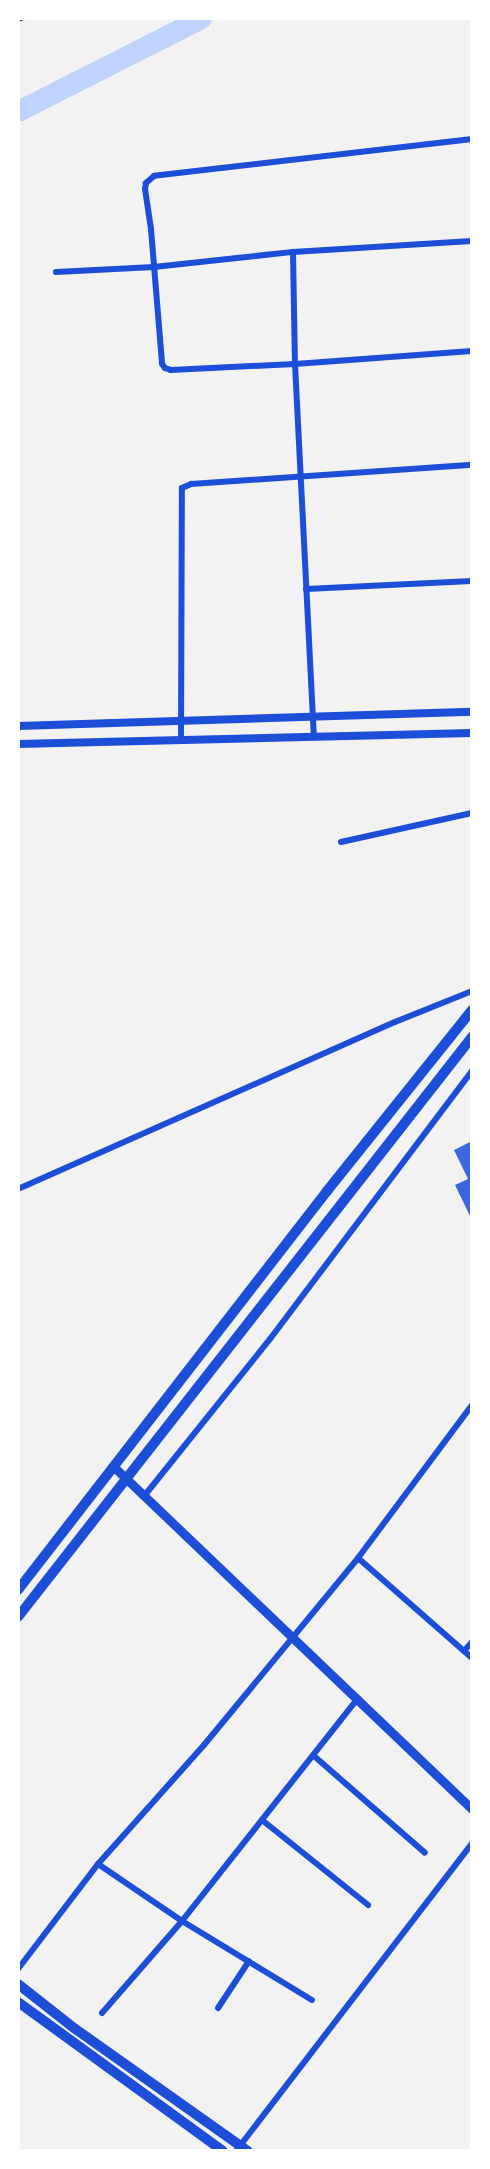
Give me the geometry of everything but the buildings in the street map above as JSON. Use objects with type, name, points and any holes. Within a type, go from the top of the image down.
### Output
[{"type":"main road","points":[[18,1590],[200,1354],[472,1010]]},
{"type":"main road","points":[[18,1617],[472,1037]]},
{"type":"main road","points":[[200,1354],[215,1366]]},
{"type":"main road","points":[[114,1467],[472,1809]]},
{"type":"main road","points":[[18,1983],[74,2028],[241,2149]]},
{"type":"main road","points":[[18,2002],[223,2151]]},
{"type":"street","points":[[472,139],[154,176],[146,183],[145,189],[162,364],[165,368],[171,370],[295,364],[472,351]]},
{"type":"street","points":[[56,272],[154,267],[293,252],[472,241]]},
{"type":"street","points":[[293,252],[295,364],[311,716],[314,737]]},
{"type":"street","points":[[181,740],[182,488],[191,484],[472,465]]},
{"type":"street","points":[[306,589],[472,580]]},
{"type":"street","points":[[18,726],[472,712]]},
{"type":"street","points":[[18,744],[472,733]]},
{"type":"street","points":[[341,842],[472,813]]},
{"type":"street","points":[[18,1189],[395,1022],[472,991]]},
{"type":"street","points":[[145,1495],[270,1339],[472,1071]]},
{"type":"street","points":[[18,1969],[98,1864],[204,1745],[291,1636],[358,1558],[472,1405]]},
{"type":"street","points":[[358,1558],[472,1658]]},
{"type":"street","points":[[464,1651],[472,1642]]},
{"type":"street","points":[[102,2013],[182,1920],[358,1698]]},
{"type":"street","points":[[314,1756],[425,1853]]},
{"type":"street","points":[[262,1820],[368,1905]]},
{"type":"street","points":[[241,2149],[472,1843]]},
{"type":"street","points":[[98,1864],[182,1920],[312,2000]]},
{"type":"street","points":[[218,2008],[249,1961]]},
{"type":"waterway","points":[[18,111],[201,18]]}]
